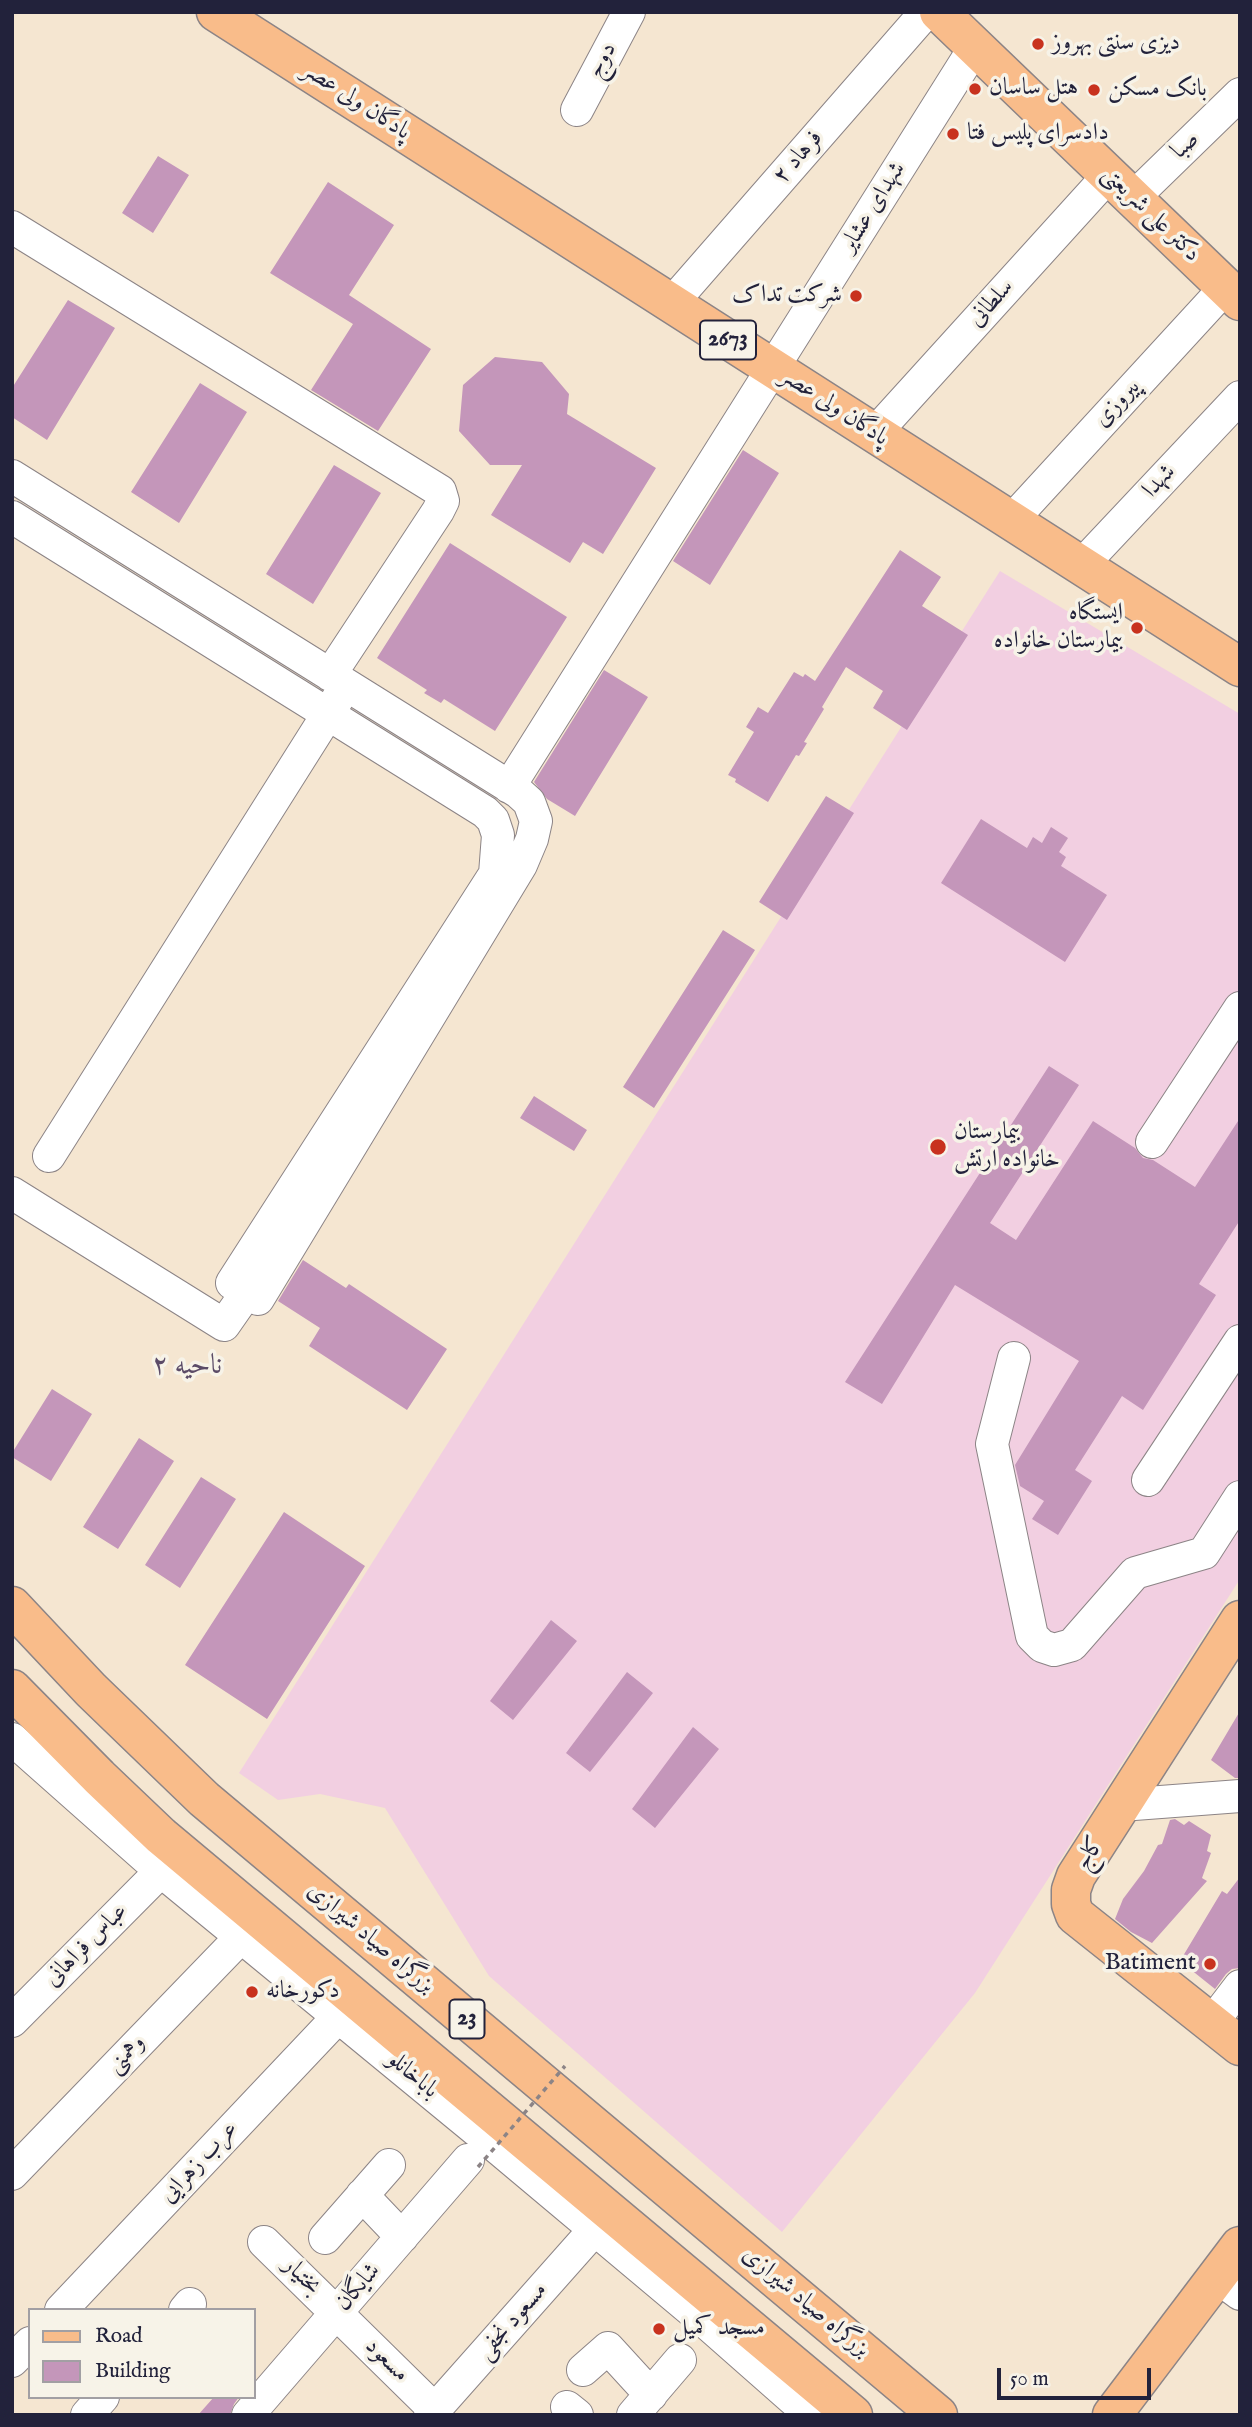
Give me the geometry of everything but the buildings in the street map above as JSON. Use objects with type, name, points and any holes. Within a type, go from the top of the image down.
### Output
[{"type":"main road","name":"پادگان ولی عصر","points":[[216,12],[1081,566],[1237,661]]},
{"type":"main road","name":"دکتر علی شریعتی","points":[[939,12],[1233,294]]},
{"type":"main road","name":"بزرگراه صیاد شیرازی","points":[[12,1606],[91,1690],[204,1799],[938,2415]]},
{"type":"main road","name":"کاج","points":[[1225,2035],[1075,1916],[1071,1904],[1071,1890],[1076,1876],[1240,1620]]},
{"type":"main road","name":"23","points":[[12,1689],[161,1836],[853,2415]]},
{"type":"main road","points":[[1112,2415],[1228,2285],[1240,2246]]},
{"type":"street","name":"دوج","points":[[578,110],[629,12]]},
{"type":"street","name":"فرهاد ۲","points":[[671,304],[926,12]]},
{"type":"street","name":"شهدای عشایر","points":[[509,787],[975,47]]},
{"type":"street","name":"صبا","points":[[1121,187],[1240,94]]},
{"type":"street","name":"سلطانی","points":[[874,433],[1121,187]]},
{"type":"street","points":[[12,227],[440,491],[443,501],[338,680],[328,714],[50,1156]]},
{"type":"street","name":"پیروزی","points":[[1011,521],[1233,294]]},
{"type":"street","name":"شهدا","points":[[1081,566],[1240,397]]},
{"type":"street","points":[[12,477],[509,787],[529,802],[536,821],[521,865],[258,1299],[232,1283],[495,874],[498,835],[493,820],[485,812],[12,517]]},
{"type":"street","points":[[1152,1142],[1237,1018]]},
{"type":"street","points":[[12,1193],[225,1325],[247,1292]]},
{"type":"street","points":[[1148,1480],[1240,1341]]},
{"type":"street","points":[[1014,1358],[992,1444],[1032,1636],[1042,1646],[1054,1650],[1072,1645],[1135,1573],[1204,1553],[1240,1497]]},
{"type":"street","name":"باباخانلو","points":[[13,1742],[161,1871],[595,2229],[811,2415]]},
{"type":"street","points":[[1121,1805],[1240,1796]]},
{"type":"street","name":"عباس فراهانی","points":[[12,2021],[161,1871]]},
{"type":"street","name":"وهمنی","points":[[12,2174],[241,1937]]},
{"type":"street","points":[[1225,2035],[1240,1986]]},
{"type":"street","name":"عرب زهرایی","points":[[63,2308],[339,2016]]},
{"type":"street","name":"شایگان","points":[[248,2415],[402,2237],[473,2163]]},
{"type":"street","points":[[325,2238],[389,2165]]},
{"type":"street","points":[[362,2195],[402,2237]]},
{"type":"street","name":"مسعود نجفی","points":[[433,2412],[595,2229]]},
{"type":"street","name":"بختیار","points":[[264,2242],[338,2312]]},
{"type":"street","name":"مسعود","points":[[338,2312],[433,2412]]},
{"type":"street","points":[[12,2361],[28,2345]]},
{"type":"street","points":[[583,2370],[608,2348],[646,2407],[680,2360]]},
{"type":"street","points":[[87,2415],[101,2399]]},
{"type":"path","points":[[473,2163],[565,2066]]},
{"type":"shaded area","name":"بیمارستان خانواده ارتش","points":[[1000,571],[1240,714],[1240,1579],[975,1993],[782,2232],[489,1976],[385,1808],[320,1794],[278,1800],[239,1773]]},
{"type":"place","name":"دیزی سنتی بهروز","points":[[1038,44]]},
{"type":"place","name":"هتل ساسان","points":[[975,89]]},
{"type":"place","name":"بانک مسکن","points":[[1094,90]]},
{"type":"place","name":"دادسرای پلیس فتا","points":[[953,134]]},
{"type":"place","name":"شرکت تداک","points":[[856,296]]},
{"type":"place","name":"ایستگاه بیمارستان خانواده","points":[[1137,628]]},
{"type":"place","name":"بیمارستان خانواده ارتش","points":[[938,1147]]},
{"type":"place","name":"Batiment","points":[[1210,1964]]},
{"type":"place","name":"دکورخانه","points":[[252,1992]]},
{"type":"place","name":"مسجد کمیل","points":[[659,2329]]},
{"type":"district","name":"ناحیه ۲","points":[[187,1367]]}]
